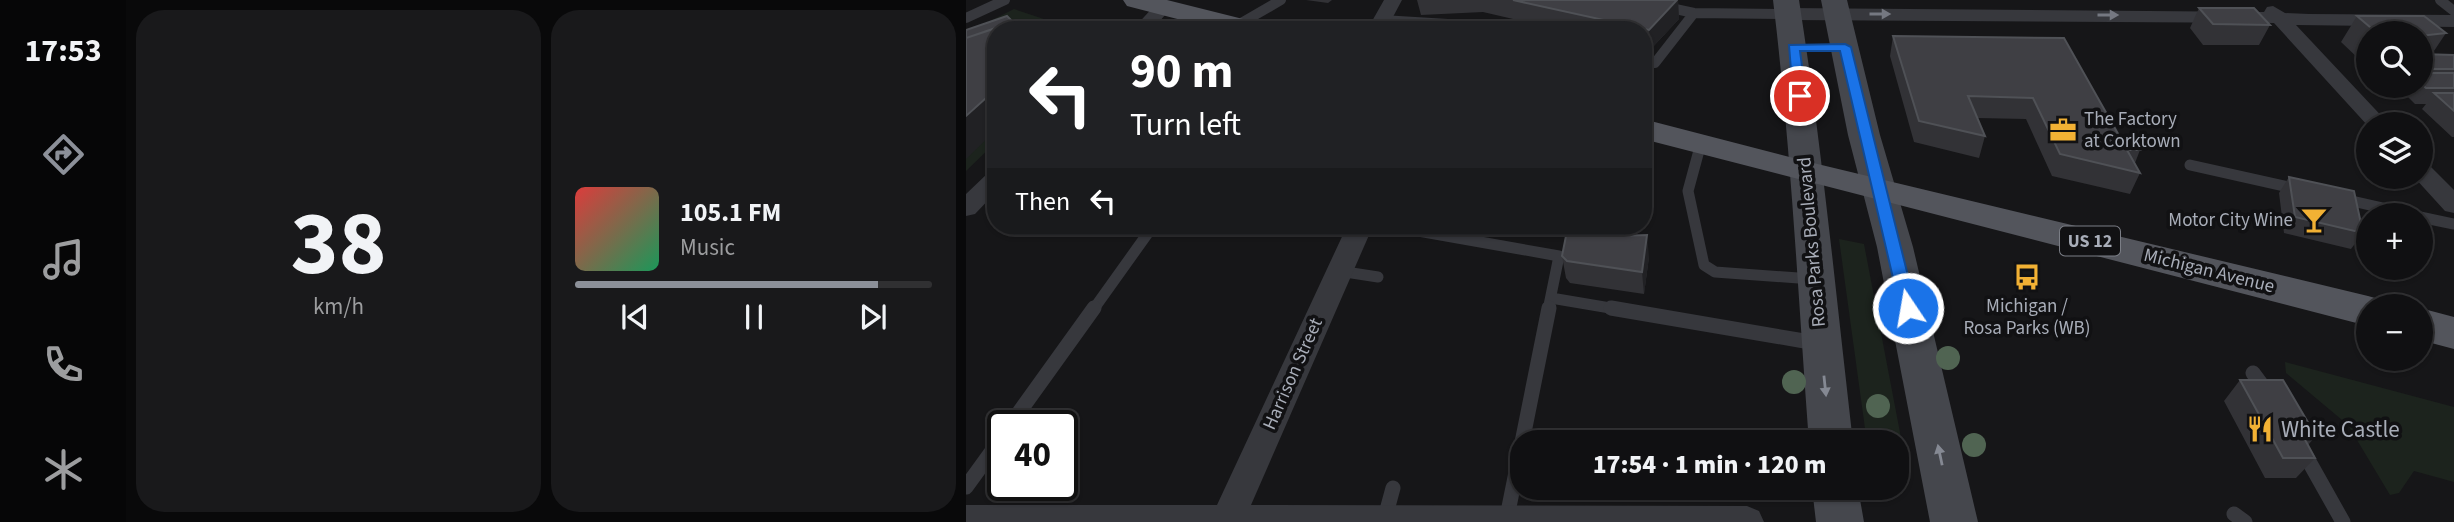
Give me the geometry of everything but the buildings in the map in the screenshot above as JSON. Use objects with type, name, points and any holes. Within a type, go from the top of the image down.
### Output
[{"type":"main road","points":[[1136,0],[1218,21]]},
{"type":"main road","name":"Rosa Parks Boulevard","points":[[1787,7],[1803,121],[1805,172],[1830,430]]},
{"type":"main road","points":[[1836,7],[1895,247],[1954,522]]},
{"type":"main road","points":[[1793,47],[1845,47]]},
{"type":"main road","name":"Michigan Avenue","points":[[1652,131],[1805,172],[2356,308]]},
{"type":"main road","points":[[2433,327],[2454,333]]},
{"type":"main road","points":[[1837,500],[1840,522]]},
{"type":"street","points":[[1381,21],[1393,0]]},
{"type":"street","points":[[2262,0],[2367,112]]},
{"type":"street","points":[[1150,21],[1163,7]]},
{"type":"street","points":[[1787,7],[2454,20]]},
{"type":"street","points":[[2433,183],[2454,205]]},
{"type":"street","points":[[966,208],[987,187]]},
{"type":"street","name":"Harrison Street","points":[[1227,522],[1356,235]]},
{"type":"street","points":[[966,521],[1747,522]]},
{"type":"lane","points":[[966,18],[1004,0]]},
{"type":"lane","points":[[1254,21],[1281,0]]},
{"type":"lane","points":[[1634,0],[1694,13],[1787,7]]},
{"type":"lane","points":[[2440,0],[2454,11]]},
{"type":"lane","points":[[1652,63],[1694,13]]},
{"type":"lane","points":[[1701,144],[1688,191],[1704,265],[1715,272],[1816,280]]},
{"type":"lane","points":[[2190,165],[2308,192]]},
{"type":"lane","points":[[2335,198],[2358,203]]},
{"type":"lane","points":[[2433,220],[2454,224]]},
{"type":"lane","points":[[1021,410],[1147,235]]},
{"type":"lane","points":[[1441,235],[1559,256],[1506,522]]},
{"type":"lane","points":[[1339,271],[1378,277]]},
{"type":"lane","points":[[1551,298],[1821,344]]},
{"type":"lane","points":[[2253,373],[2276,405]]},
{"type":"lane","points":[[2296,439],[2343,522]]},
{"type":"lane","points":[[966,487],[987,458]]},
{"type":"lane","points":[[1384,522],[1393,488]]},
{"type":"shaded area","points":[[1014,9],[1050,21],[990,21]]},
{"type":"shaded area","points":[[987,22],[987,151],[966,171],[966,33]]},
{"type":"shaded area","points":[[1839,239],[1864,244],[1900,430],[1865,430]]},
{"type":"shaded area","points":[[2285,362],[2454,407],[2454,482],[2414,471],[2399,493],[2390,495],[2348,425],[2286,373]]},
{"type":"place","name":"The Factory at Corktown","points":[[2063,130]]},
{"type":"place","name":"Motor City Wine","points":[[2314,220]]},
{"type":"place","name":"Michigan / Rosa Parks (WB)","points":[[2027,277]]},
{"type":"place","name":"White Castle","points":[[2260,429]]},
{"type":"route","points":[[1800,96],[1793,47],[1845,47],[1864,135],[1895,247],[1908,308]]}]
